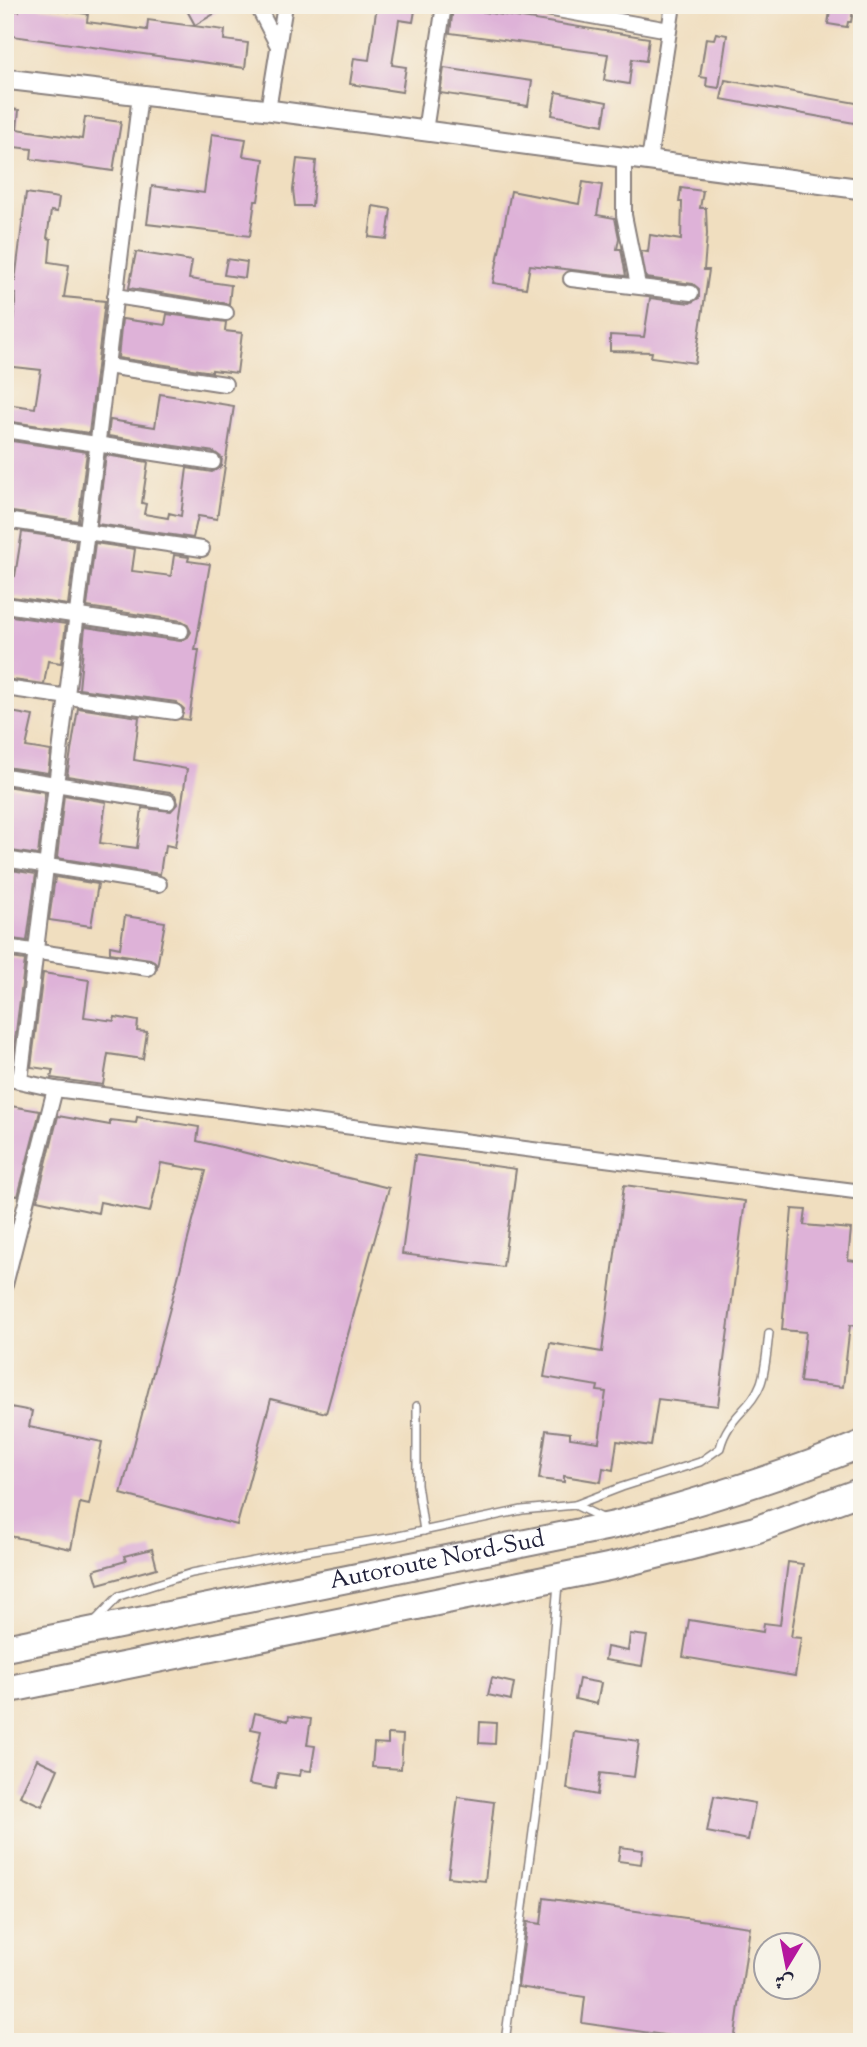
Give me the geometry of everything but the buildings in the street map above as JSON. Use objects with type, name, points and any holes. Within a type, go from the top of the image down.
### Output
[{"type":"highway","name":"Autoroute Nord-Sud","points":[[5,1648],[615,1525],[701,1502],[813,1464],[862,1444]]},
{"type":"highway","name":"Autoroute Nord-Sud","points":[[5,1690],[558,1578],[755,1530],[862,1491]]},
{"type":"main road","points":[[5,79],[268,110],[862,189]]},
{"type":"street","points":[[257,5],[278,46]]},
{"type":"street","points":[[268,110],[285,5]]},
{"type":"street","points":[[425,131],[443,5]]},
{"type":"street","points":[[530,5],[669,30]]},
{"type":"street","points":[[649,161],[673,5]]},
{"type":"street","points":[[140,95],[35,952],[13,1079],[55,1090],[862,1192]]},
{"type":"street","points":[[624,158],[624,215],[638,285]]},
{"type":"street","points":[[571,279],[691,293]]},
{"type":"street","points":[[115,296],[226,313]]},
{"type":"street","points":[[107,366],[225,384]]},
{"type":"street","points":[[5,430],[213,462]]},
{"type":"street","points":[[5,520],[202,549]]},
{"type":"street","points":[[5,605],[181,631]]},
{"type":"street","points":[[5,688],[175,712]]},
{"type":"street","points":[[5,776],[168,802]]},
{"type":"street","points":[[5,859],[159,884]]},
{"type":"street","points":[[5,947],[148,968]]},
{"type":"street","points":[[5,1285],[55,1090]]},
{"type":"lane","points":[[84,1632],[119,1596],[192,1573],[424,1531],[522,1510],[575,1505],[700,1462],[720,1448],[723,1433],[760,1383],[769,1333]]},
{"type":"lane","points":[[417,1406],[417,1484],[424,1531]]},
{"type":"lane","points":[[575,1505],[615,1525]]},
{"type":"lane","points":[[505,2042],[542,1764],[558,1578]]}]
